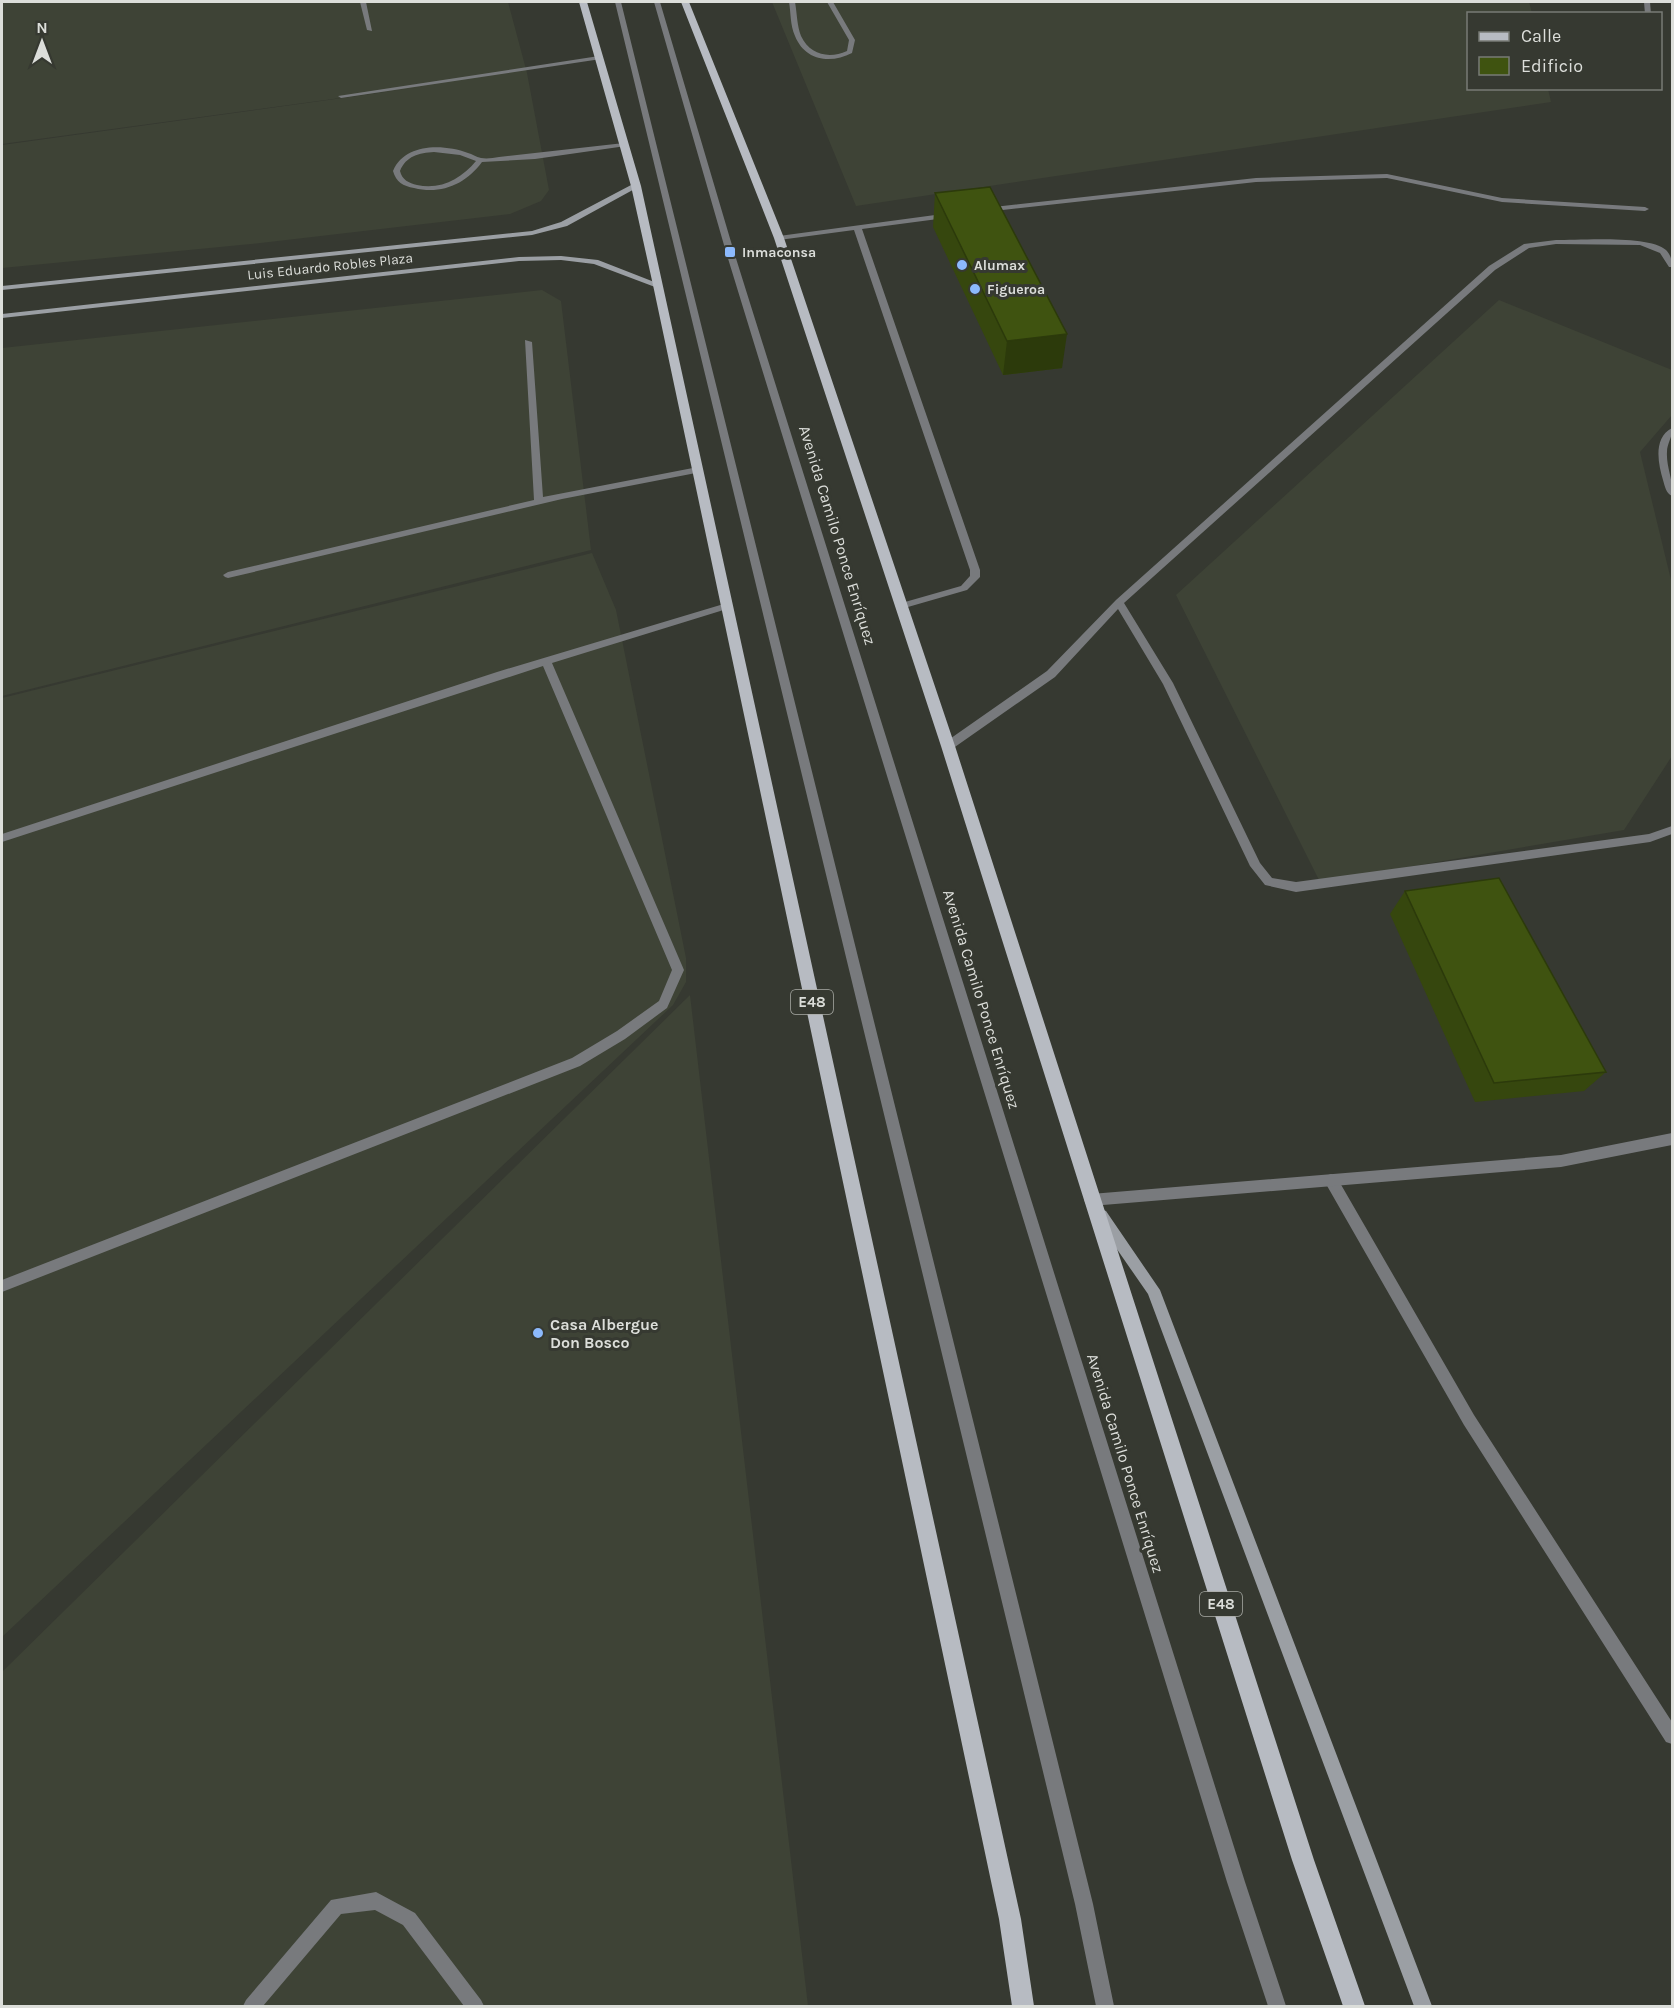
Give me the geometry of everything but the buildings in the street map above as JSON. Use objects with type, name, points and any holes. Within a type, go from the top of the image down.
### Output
[{"type":"main road","name":"E48","points":[[583,2],[636,186],[658,285],[1010,1919],[1023,2007]]},
{"type":"main road","name":"E48","points":[[686,2],[779,238],[948,746],[1303,1860],[1354,2007]]},
{"type":"street","points":[[363,2],[370,30]]},
{"type":"street","points":[[618,2],[1084,1904],[1106,2007]]},
{"type":"street","name":"Avenida Camilo Ponce Enríquez","points":[[657,2],[730,252],[1236,1882],[1277,2007]]},
{"type":"street","points":[[792,2],[799,39],[816,57],[827,58],[843,56],[850,52],[852,40],[830,2]]},
{"type":"street","points":[[341,96],[599,58]]},
{"type":"street","points":[[480,160],[466,176],[443,188],[429,190],[405,184],[398,174],[397,167],[403,159],[425,151],[455,152],[480,160],[624,145]]},
{"type":"street","points":[[978,211],[1256,180],[1366,176],[1387,176],[1502,200],[1645,209]]},
{"type":"street","name":"Luis Eduardo Robles Plaza","points":[[2,288],[532,233],[564,224],[636,186]]},
{"type":"street","points":[[779,238],[956,214]]},
{"type":"street","points":[[857,227],[975,570],[975,577],[964,588],[901,606]]},
{"type":"street","points":[[948,746],[1051,674],[1119,602],[1492,268],[1527,246],[1556,242],[1641,243],[1663,251],[1672,265]]},
{"type":"street","name":"Luis Eduardo Robles Plaza","points":[[2,316],[519,259],[561,258],[595,262],[658,285]]},
{"type":"street","points":[[528,342],[539,501]]},
{"type":"street","points":[[1672,431],[1665,439],[1660,454],[1672,493]]},
{"type":"street","points":[[228,575],[539,501],[698,470]]},
{"type":"street","points":[[1119,602],[1168,683],[1256,866],[1269,882],[1296,887],[1650,838],[1672,830]]},
{"type":"street","points":[[2,838],[546,661],[727,606]]},
{"type":"street","points":[[2,1286],[576,1062],[621,1035],[663,1004],[678,970],[546,661]]},
{"type":"street","points":[[1091,1200],[1561,1161],[1672,1139]]},
{"type":"street","points":[[1331,1180],[1469,1419],[1672,1736]]},
{"type":"street","name":"E48","points":[[1091,1200],[1153,1290],[1423,2007]]},
{"type":"street","points":[[252,2007],[338,1906],[376,1901],[409,1919],[475,2007]]},
{"type":"shaded area","points":[[2,2],[508,2],[527,73],[549,190],[541,201],[510,214],[251,244],[2,268],[2,145],[429,86],[2,144]]},
{"type":"shaded area","points":[[772,2],[1529,2],[1532,12],[1467,12],[1467,90],[1548,90],[1551,102],[856,206]]},
{"type":"shaded area","points":[[542,290],[561,301],[591,550],[2,696],[2,348]]},
{"type":"shaded area","points":[[1499,300],[1672,370],[1672,415],[1640,452],[1672,584],[1672,756],[1624,830],[1320,882],[1176,595]]},
{"type":"shaded area","points":[[592,553],[616,610],[686,958],[686,982],[673,1005],[2,1637],[2,698]]},
{"type":"shaded area","name":"Casa Albergue Don Bosco","points":[[690,995],[808,2006],[2,2006],[2,1672]]},
{"type":"place","name":"Inmaconsa","points":[[730,252]]},
{"type":"place","name":"Alumax","points":[[962,265]]},
{"type":"place","name":"Figueroa","points":[[975,289]]},
{"type":"place","name":"Casa Albergue Don Bosco","points":[[538,1333]]}]
